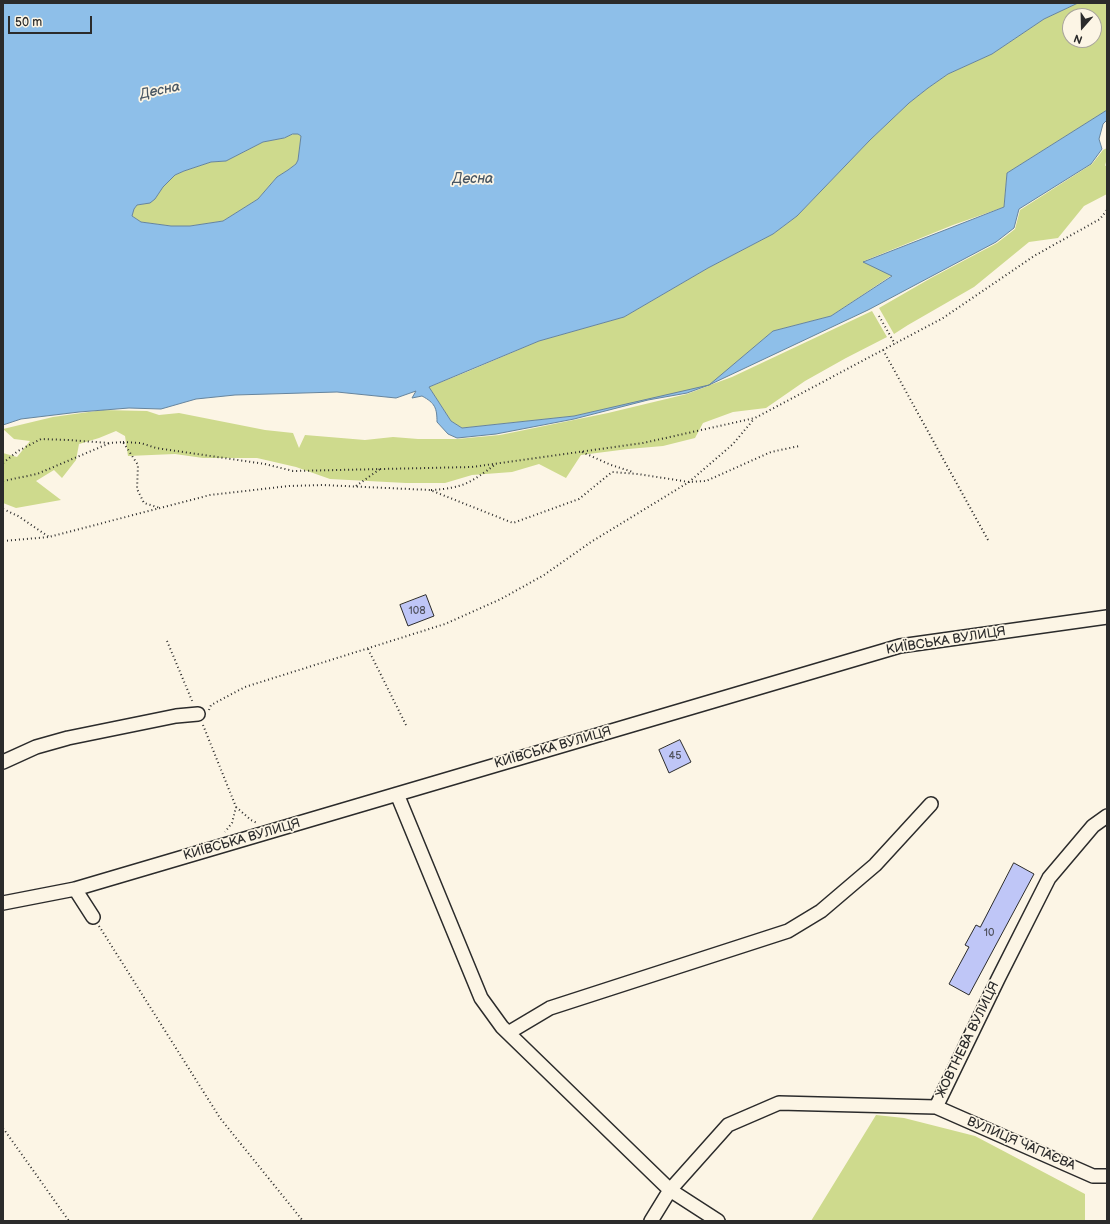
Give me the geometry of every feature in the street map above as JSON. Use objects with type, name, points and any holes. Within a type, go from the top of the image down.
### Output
[{"type":"street","name":"КИЇВСЬКА ВУЛИЦЯ","points":[[3,903],[75,889],[900,646],[1107,617]]},
{"type":"street","points":[[3,762],[36,747],[68,738],[203,712]]},
{"type":"street","points":[[397,794],[481,998],[508,1032],[670,1190],[718,1221]]},
{"type":"street","points":[[508,1032],[550,1008],[788,931],[821,911],[874,865],[931,804]]},
{"type":"street","name":"ЖОВТНЕВА ВУЛИЦЯ","points":[[651,1221],[670,1190],[728,1125],[779,1103],[936,1107],[1049,878],[1093,826],[1107,816]]},
{"type":"street","points":[[75,889],[93,917]]},
{"type":"street","name":"ВУЛИЦЯ ЧАПАЄВА","points":[[936,1107],[1093,1176],[1107,1176]]},
{"type":"path","points":[[3,481],[37,474],[110,444],[123,442],[141,443],[156,448],[265,464],[293,471],[472,467],[643,443],[755,418],[943,318],[1034,256],[1100,219],[1107,210]]},
{"type":"path","points":[[879,316],[895,344]]},
{"type":"path","points":[[883,350],[988,540]]},
{"type":"path","points":[[203,712],[211,705],[245,687],[445,624],[501,599],[544,575],[591,542],[689,482],[733,444],[755,418]]},
{"type":"path","points":[[3,463],[18,451],[41,440],[68,440],[110,444]]},
{"type":"path","points":[[123,442],[138,464],[137,490],[144,503],[161,509]]},
{"type":"path","points":[[430,490],[513,523],[579,499],[612,472],[638,474],[689,482],[706,481],[771,452],[799,446]]},
{"type":"path","points":[[580,451],[611,465],[638,474]]},
{"type":"path","points":[[3,541],[49,538],[210,495],[289,486],[430,490],[452,488],[471,482],[496,463]]},
{"type":"path","points":[[354,487],[381,469]]},
{"type":"path","points":[[3,509],[18,516],[49,538]]},
{"type":"path","points":[[167,641],[203,712],[236,807],[251,820],[274,831]]},
{"type":"path","points":[[368,648],[406,725]]},
{"type":"path","points":[[214,848],[232,823],[236,807]]},
{"type":"path","points":[[93,917],[220,1118],[303,1221]]},
{"type":"path","points":[[3,1128],[69,1221]]},
{"type":"green space","points":[[1078,3],[1107,3],[1107,110],[1007,173],[1004,207],[953,225],[864,261],[892,275],[831,316],[773,331],[710,385],[732,377],[872,311],[887,337],[805,381],[766,408],[733,412],[703,423],[695,438],[663,446],[581,455],[566,478],[539,464],[512,472],[472,475],[445,483],[406,483],[330,479],[296,467],[257,458],[203,458],[175,454],[128,456],[125,436],[116,431],[79,444],[76,460],[62,478],[54,470],[36,481],[61,500],[16,508],[3,503],[3,453],[17,457],[30,441],[14,439],[3,429],[53,417],[103,410],[147,411],[159,415],[179,413],[265,430],[293,433],[299,448],[305,435],[365,440],[393,437],[418,439],[457,439],[500,435],[608,413],[687,394],[708,386],[574,416],[462,428],[451,421],[429,387],[539,341],[624,317],[708,268],[773,234],[797,216],[870,140],[909,103],[948,74],[992,54],[1044,19],[1062,11],[1062,48],[1102,48],[1102,8],[1067,8]]},
{"type":"green space","points":[[293,134],[298,134],[301,136],[298,160],[296,164],[277,177],[258,199],[223,221],[190,226],[171,226],[141,222],[132,216],[137,205],[155,199],[163,187],[175,175],[211,162],[226,161],[263,142],[284,138]]},
{"type":"green space","points":[[1107,148],[1105,166],[1107,165],[1107,194],[1084,206],[1058,238],[1029,242],[974,287],[894,334],[879,308],[997,243],[1015,229],[1020,210],[1092,164],[1103,150]]},
{"type":"green space","points":[[876,1115],[904,1118],[975,1136],[1085,1194],[1085,1221],[811,1221]]},
{"type":"water","name":"Десна","points":[[3,3],[1078,3],[1067,8],[1062,8],[1062,11],[1044,19],[992,54],[948,74],[928,88],[909,103],[870,140],[797,216],[773,234],[708,268],[624,317],[539,341],[429,387],[451,421],[462,428],[574,416],[709,385],[687,393],[648,400],[574,419],[496,434],[457,438],[448,434],[437,422],[436,409],[430,401],[422,396],[412,398],[416,391],[396,398],[337,392],[235,395],[196,399],[161,409],[129,408],[21,419],[3,425]],"holes":[[[293,134],[298,134],[301,136],[298,160],[296,164],[277,177],[258,199],[223,221],[190,226],[171,226],[141,222],[132,216],[137,205],[150,203],[175,175],[211,162],[226,161],[263,142],[284,138]]]},
{"type":"water","points":[[1107,110],[1107,120],[1103,124],[1099,139],[1102,149],[1091,164],[1019,209],[1014,228],[996,242],[868,310],[709,385],[773,331],[831,316],[892,276],[863,262],[1004,207],[1007,173]]},
{"type":"building","points":[[426,595],[434,616],[408,626],[400,605]]},
{"type":"building","points":[[680,740],[691,762],[669,773],[659,750]]},
{"type":"building","points":[[1014,863],[1034,874],[969,995],[949,984],[969,947],[965,945],[976,925],[980,927]]}]
